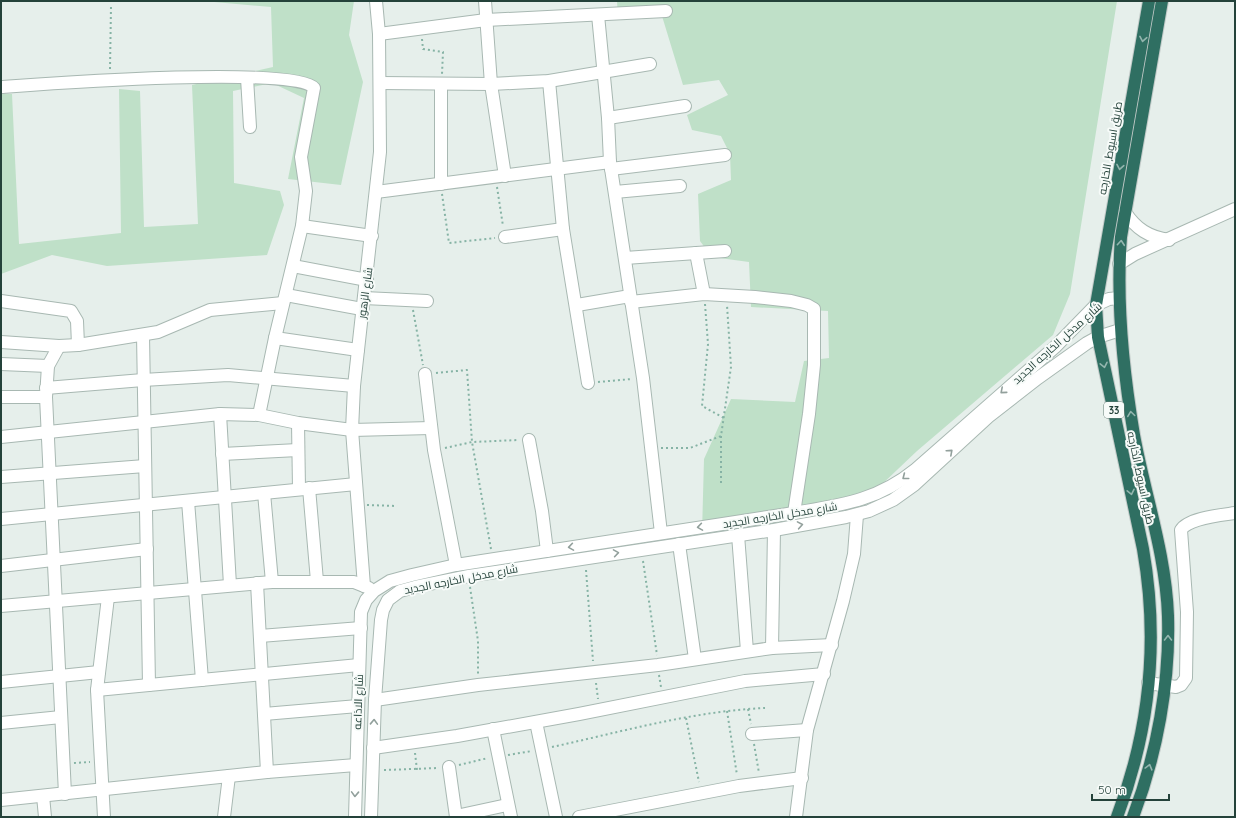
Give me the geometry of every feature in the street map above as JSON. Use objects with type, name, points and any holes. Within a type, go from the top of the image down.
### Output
[{"type":"highway","name":"طريق اسيوط, الخارجه","points":[[1117,817],[1134,763],[1143,723],[1151,650],[1152,616],[1149,582],[1098,337],[1096,305],[1149,1]]},
{"type":"highway","name":"طريق اسيوط, الخارجه","points":[[1133,817],[1150,766],[1159,726],[1168,650],[1168,615],[1164,580],[1134,435],[1120,330],[1119,264],[1125,212],[1162,1]]},
{"type":"highway","points":[[1112,210],[1125,212]]},
{"type":"street","name":"شارع الزهور","points":[[369,588],[358,505],[352,430],[354,386],[372,236],[380,152],[379,34],[376,1]]},
{"type":"street","points":[[485,1],[491,84],[501,177]]},
{"type":"street","points":[[379,34],[486,20],[666,11]]},
{"type":"street","points":[[598,15],[608,118],[610,165],[652,448],[661,534]]},
{"type":"street","points":[[380,83],[491,84],[549,80],[603,70],[650,64]]},
{"type":"street","points":[[247,78],[250,127]]},
{"type":"street","points":[[1,87],[110,80],[247,78],[291,80],[309,83],[314,88],[302,157],[306,191],[302,226],[275,338],[260,415]]},
{"type":"street","points":[[549,80],[563,229],[577,305],[588,383]]},
{"type":"street","points":[[440,184],[441,84]]},
{"type":"street","points":[[608,118],[685,106]]},
{"type":"street","points":[[376,192],[501,177],[557,168],[725,155]]},
{"type":"street","points":[[614,192],[680,186]]},
{"type":"street","points":[[1119,264],[1135,254],[1235,209]]},
{"type":"street","points":[[1125,212],[1139,229],[1158,238],[1169,240]]},
{"type":"street","points":[[302,226],[372,236]]},
{"type":"street","points":[[504,237],[563,229]]},
{"type":"street","points":[[625,258],[725,251]]},
{"type":"street","points":[[696,253],[704,294]]},
{"type":"street","points":[[293,266],[367,280]]},
{"type":"street","points":[[577,305],[630,299],[704,294],[791,302],[812,307],[815,313],[814,365],[809,414],[794,513]]},
{"type":"street","name":"شارع مدخل الخارجه الجديد","points":[[369,588],[390,581],[456,565],[794,513],[861,500],[890,488],[915,470],[1064,339],[1096,305],[1109,299],[1119,298]]},
{"type":"street","points":[[1,342],[59,346],[78,345],[142,336],[158,332],[210,310],[284,299],[363,304],[427,301]]},
{"type":"street","points":[[1,301],[72,311],[77,321],[78,345]]},
{"type":"street","name":"شارع مدخل الخارجه الجديد","points":[[388,600],[400,591],[468,576],[774,530],[857,515],[887,503],[914,485],[988,417],[1038,378],[1098,337],[1120,330]]},
{"type":"street","points":[[142,336],[149,685]]},
{"type":"street","points":[[275,338],[358,350]]},
{"type":"street","points":[[59,346],[48,366],[46,393],[65,794]]},
{"type":"street","points":[[1,364],[48,366]]},
{"type":"street","points":[[1030,368],[1038,378]]},
{"type":"street","points":[[425,374],[434,450],[456,565]]},
{"type":"street","points":[[1,397],[46,393],[143,380],[228,375],[267,377],[354,386]]},
{"type":"street","points":[[1,437],[220,414],[260,415],[298,423],[352,430],[431,428]]},
{"type":"street","points":[[220,414],[230,585]]},
{"type":"street","points":[[298,423],[298,450],[317,581]]},
{"type":"street","points":[[529,440],[542,510],[547,551]]},
{"type":"street","points":[[222,454],[298,450]]},
{"type":"street","points":[[1,477],[145,466]]},
{"type":"street","points":[[1,519],[356,484]]},
{"type":"street","points":[[264,493],[272,582]]},
{"type":"street","points":[[188,501],[202,680]]},
{"type":"street","points":[[1148,683],[1164,686],[1180,685],[1186,678],[1187,612],[1181,530],[1183,526],[1191,522],[1235,513]]},
{"type":"street","points":[[796,817],[807,730],[832,645],[854,554],[857,515]]},
{"type":"street","points":[[772,648],[774,530]]},
{"type":"street","points":[[738,535],[747,651]]},
{"type":"street","points":[[679,544],[695,659]]},
{"type":"street","points":[[1,566],[147,549]]},
{"type":"street","points":[[1,606],[230,585],[317,581],[354,582],[369,588],[388,600]]},
{"type":"street","points":[[257,583],[267,772]]},
{"type":"street","name":"شارع الاذاعه","points":[[354,817],[361,612],[369,588]]},
{"type":"street","points":[[104,817],[97,690],[108,597]]},
{"type":"street","name":"شارع الاذاعه","points":[[371,817],[375,700],[381,620],[383,610],[388,600]]},
{"type":"street","points":[[260,636],[361,628]]},
{"type":"street","points":[[375,700],[478,685],[658,665],[747,651],[772,648],[832,645]]},
{"type":"street","points":[[97,690],[359,665]]},
{"type":"street","points":[[1,682],[99,672]]},
{"type":"street","points":[[374,748],[492,730],[745,681],[824,674]]},
{"type":"street","points":[[264,714],[358,706]]},
{"type":"street","points":[[1,723],[61,717]]},
{"type":"street","points":[[536,722],[556,817]]},
{"type":"street","points":[[492,730],[507,805],[511,817]]},
{"type":"street","points":[[752,734],[807,730]]},
{"type":"street","points":[[1,800],[267,772],[356,765]]},
{"type":"street","points":[[449,767],[456,817],[507,805]]},
{"type":"street","points":[[224,817],[230,776]]},
{"type":"street","points":[[579,817],[739,786],[802,778]]},
{"type":"street","points":[[43,796],[45,817]]},
{"type":"path","points":[[110,80],[111,6]]},
{"type":"path","points":[[420,28],[423,49],[443,52],[441,84]]},
{"type":"path","points":[[440,184],[449,243],[504,237],[501,177]]},
{"type":"path","points":[[704,294],[708,344],[702,406],[724,418]]},
{"type":"path","points":[[721,483],[721,436],[731,367],[726,295]]},
{"type":"path","points":[[411,301],[425,374],[467,370],[472,442],[492,559]]},
{"type":"path","points":[[588,383],[619,380]]},
{"type":"path","points":[[652,448],[690,448],[721,436]]},
{"type":"path","points":[[434,450],[472,442],[529,440]]},
{"type":"path","points":[[358,505],[396,506]]},
{"type":"path","points":[[641,550],[663,696]]},
{"type":"path","points":[[585,558],[594,672],[600,710]]},
{"type":"path","points":[[468,576],[478,642],[478,685]]},
{"type":"path","points":[[372,770],[417,770],[449,767],[497,756],[542,749],[686,718],[727,711],[765,708]]},
{"type":"path","points":[[727,711],[739,786]]},
{"type":"path","points":[[686,718],[702,793]]},
{"type":"path","points":[[414,743],[417,770]]},
{"type":"path","points":[[63,764],[101,762]]},
{"type":"green space","points":[[203,1],[354,1],[349,35],[363,82],[341,185],[288,179],[304,98],[272,83],[233,91],[234,183],[280,191],[284,205],[267,255],[107,266],[52,255],[1,274],[1,94],[12,94],[19,244],[121,233],[119,89],[140,91],[144,227],[198,224],[192,85],[273,67],[271,7]]},
{"type":"green space","points":[[617,1],[1117,1],[1070,294],[1053,335],[917,451],[878,488],[847,506],[702,533],[704,459],[731,399],[795,402],[804,361],[829,358],[828,311],[751,307],[749,262],[712,257],[700,241],[698,194],[731,180],[730,154],[721,136],[692,130],[687,115],[728,95],[719,80],[683,85],[662,16],[618,18]]}]
